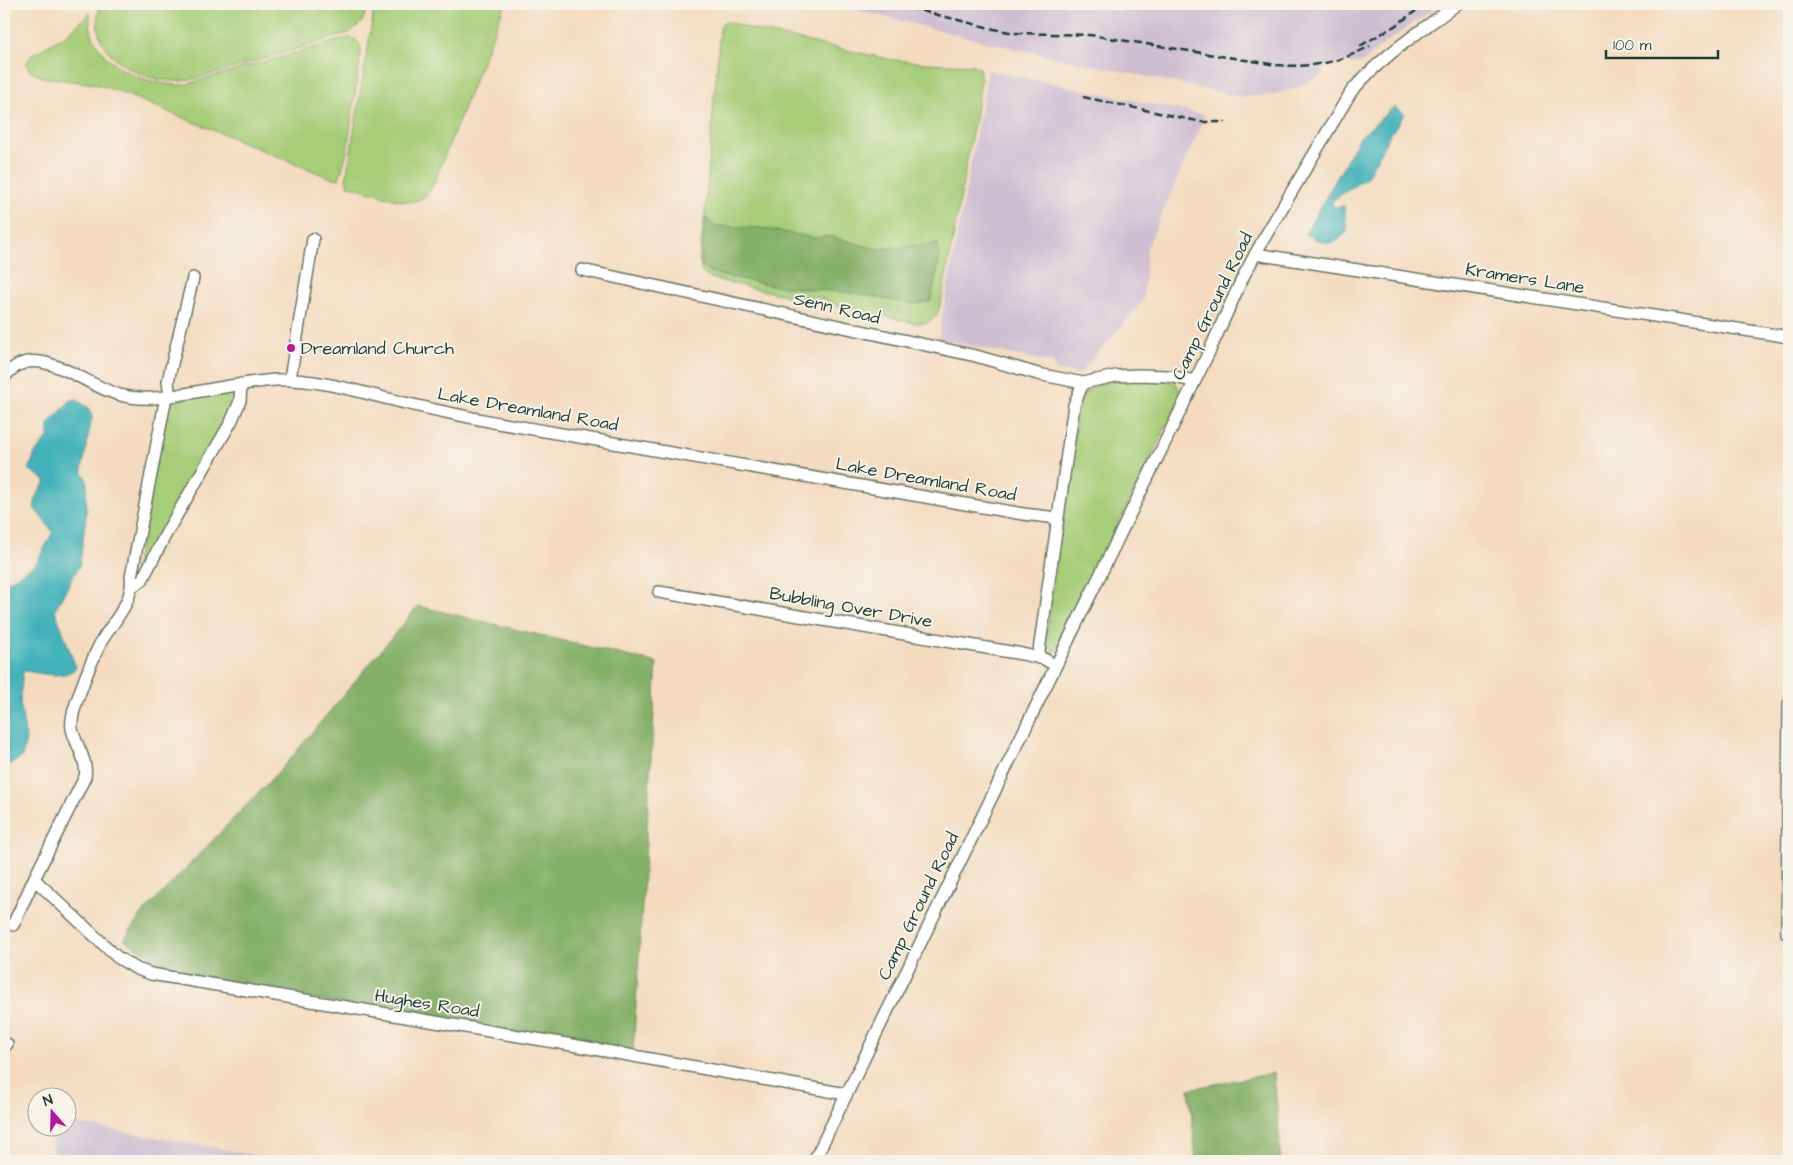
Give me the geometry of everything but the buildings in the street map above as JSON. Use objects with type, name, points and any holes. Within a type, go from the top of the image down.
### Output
[{"type":"street","name":"Camp Ground Road","points":[[814,1161],[1195,381],[1255,254],[1351,92],[1367,73],[1384,58],[1457,4]]},
{"type":"street","points":[[290,379],[313,239]]},
{"type":"street","name":"Kramers Lane","points":[[1255,254],[1789,338]]},
{"type":"street","name":"Senn Road","points":[[582,270],[976,356],[1038,374],[1083,383]]},
{"type":"street","points":[[133,586],[131,577],[168,396],[168,382],[193,278]]},
{"type":"street","name":"Lake Dreamland Road","points":[[4,378],[16,366],[25,362],[41,361],[120,395],[153,398],[242,384],[290,379],[356,391],[434,411],[498,424],[1023,514],[1058,518]]},
{"type":"street","points":[[1055,666],[1038,658],[1074,405],[1083,383],[1116,376],[1138,374],[1160,375],[1195,381]]},
{"type":"street","points":[[13,925],[85,777],[85,765],[72,726],[79,693],[102,641],[119,614],[133,586],[142,580],[168,530],[231,422],[240,401],[242,384]]},
{"type":"street","name":"Bubbling Over Drive","points":[[659,592],[1038,658]]},
{"type":"street","points":[[1787,933],[1789,704]]},
{"type":"street","name":"Hughes Road","points":[[34,879],[117,957],[137,969],[151,974],[572,1045],[846,1094]]},
{"type":"shaded area","points":[[833,4],[1440,4],[1380,47],[1362,63],[1342,63],[1324,67],[1322,75],[1298,87],[1273,95],[1242,97],[994,44]]},
{"type":"shaded area","points":[[988,70],[1205,115],[1147,248],[1143,301],[1079,374],[1056,370],[1053,363],[938,339]]},
{"type":"shaded area","points":[[78,1124],[289,1161],[55,1161],[51,1138],[78,1138]]},
{"type":"green space","points":[[101,4],[369,4],[362,22],[349,33],[213,74],[193,79],[172,81],[142,74],[127,67],[115,58],[105,47],[99,34],[98,20]]},
{"type":"green space","points":[[375,4],[505,4],[433,185],[428,193],[415,201],[401,201],[348,185],[346,180]]},
{"type":"green space","points":[[90,13],[90,25],[98,46],[117,66],[142,78],[170,85],[184,85],[347,38],[355,40],[359,43],[361,52],[347,152],[339,179],[328,177],[115,90],[95,84],[42,77],[30,71],[27,62],[32,55],[65,36]]},
{"type":"green space","points":[[728,22],[750,29],[887,59],[973,65],[979,68],[981,81],[978,101],[942,298],[936,316],[927,323],[916,323],[839,306],[821,298],[789,296],[721,281],[706,276],[702,272],[699,259],[705,212],[720,28],[723,23]]},
{"type":"green space","points":[[706,217],[714,226],[760,228],[816,238],[828,236],[877,249],[938,244],[940,257],[931,300],[911,304],[859,294],[777,286],[719,275],[708,271],[702,266],[701,257]]},
{"type":"green space","points":[[1126,379],[1164,380],[1176,383],[1181,396],[1055,653],[1049,656],[1044,651],[1078,406],[1088,392],[1106,382]]},
{"type":"green space","points":[[232,391],[236,401],[139,579],[134,574],[168,404],[172,400]]},
{"type":"green space","points":[[418,606],[657,663],[633,1053],[178,976],[124,940],[141,915],[284,766]]},
{"type":"green space","points":[[1274,1073],[1281,1161],[1196,1161],[1189,1089]]},
{"type":"water","points":[[1394,107],[1405,114],[1389,136],[1367,177],[1332,201],[1335,207],[1344,206],[1347,232],[1341,238],[1331,243],[1322,242],[1305,234],[1360,137]]},
{"type":"water","points":[[75,399],[89,408],[92,417],[82,470],[87,481],[86,515],[80,564],[55,610],[76,668],[70,672],[57,675],[23,671],[20,702],[26,739],[22,757],[4,768],[4,584],[35,565],[53,532],[34,508],[36,496],[46,481],[29,469],[35,453],[49,436],[49,424],[70,401]]},
{"type":"railway","points":[[1360,46],[1398,24],[1425,4]]},
{"type":"railway","points":[[898,5],[1014,33],[1090,35],[1277,65],[1302,66],[1325,63],[1347,57],[1370,46]]},
{"type":"railway","points":[[1083,97],[1202,122],[1226,122]]},
{"type":"place","name":"Dreamland Church","points":[[291,348]]}]
